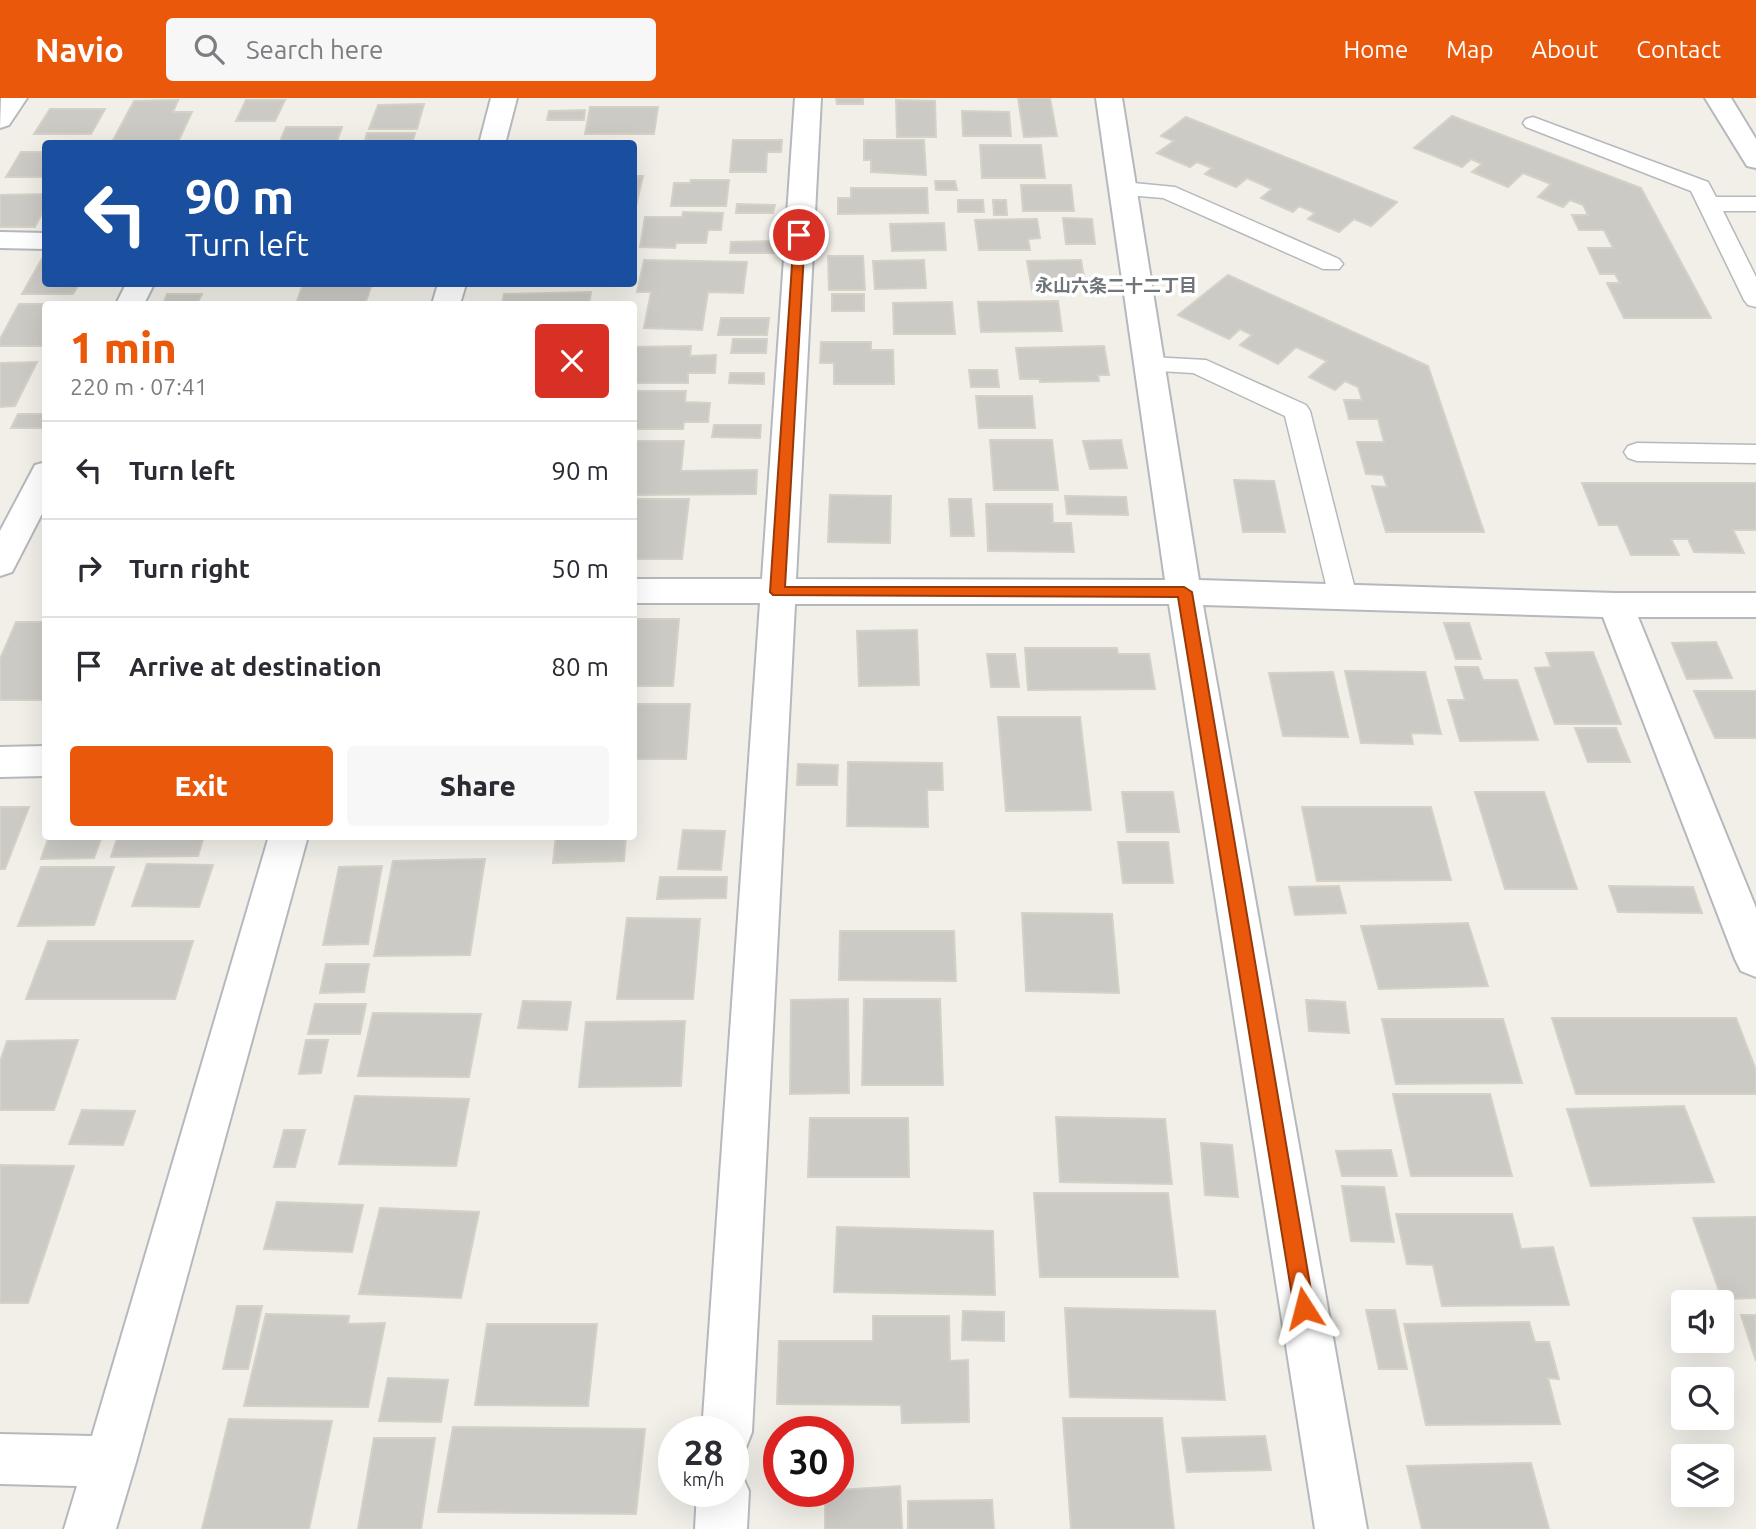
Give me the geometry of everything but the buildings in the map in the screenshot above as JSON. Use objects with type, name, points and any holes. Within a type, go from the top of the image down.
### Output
[{"type":"street","points":[[0,120],[14,98]]},
{"type":"street","points":[[493,140],[504,98]]},
{"type":"street","points":[[728,1416],[808,98]]},
{"type":"street","points":[[1109,98],[1184,592],[1341,1529]]},
{"type":"street","points":[[1718,98],[1756,160]]},
{"type":"street","points":[[0,240],[42,241]]},
{"type":"street","points":[[0,564],[42,481]]},
{"type":"street","points":[[637,591],[1184,592],[1616,605],[1756,605]]},
{"type":"street","points":[[1616,605],[1756,959]]},
{"type":"street","points":[[0,762],[42,761]]},
{"type":"street","points":[[90,1529],[288,840]]},
{"type":"street","points":[[0,1459],[111,1462]]},
{"type":"street","points":[[721,1529],[722,1507]]},
{"type":"lane","points":[[1533,123],[1700,187],[1756,300]]},
{"type":"lane","points":[[1123,190],[1167,192],[1331,264]]},
{"type":"lane","points":[[1708,204],[1756,204]]},
{"type":"lane","points":[[1150,365],[1197,365],[1297,411],[1343,597]]},
{"type":"lane","points":[[1637,452],[1756,454]]},
{"type":"district","name":"永山六条二十二丁目","points":[[1116,285]]},
{"type":"route","points":[[799,235],[778,592],[1184,592],[1304,1308]]}]
